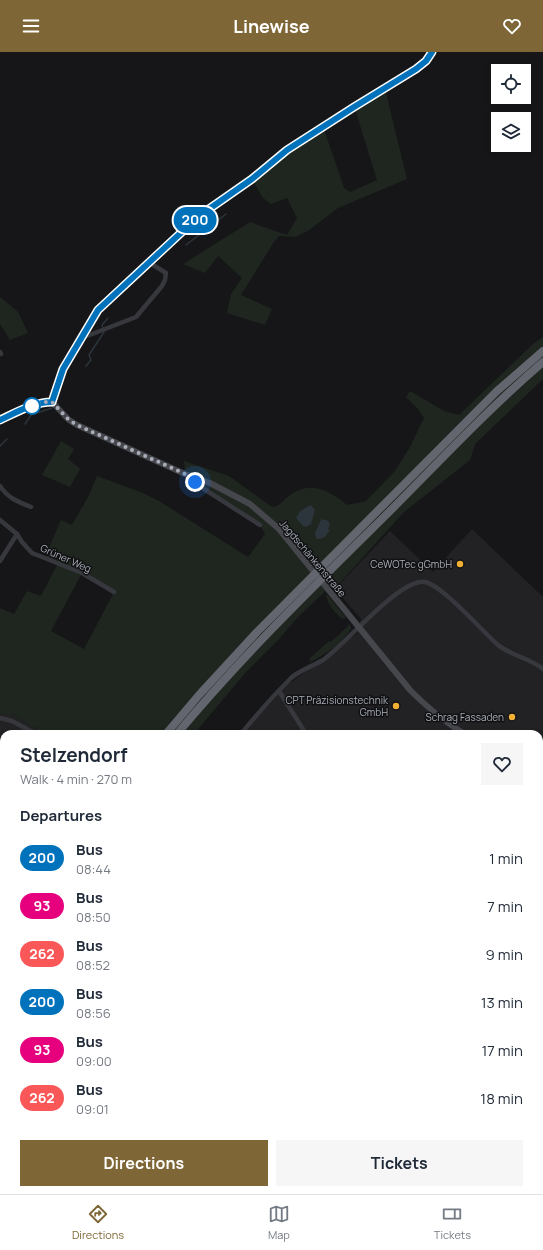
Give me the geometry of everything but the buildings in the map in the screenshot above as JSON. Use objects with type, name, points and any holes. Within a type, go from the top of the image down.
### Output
[{"type":"highway","points":[[326,569],[455,445],[464,430],[497,391],[543,351]]},
{"type":"highway","points":[[180,730],[309,587],[449,439],[464,430],[543,362]]},
{"type":"highway","points":[[169,730],[232,659],[309,587]]},
{"type":"main road","points":[[0,420],[25,409],[46,402],[52,402],[63,369],[98,310],[199,216],[252,179],[287,150],[416,69],[426,61],[432,52]]},
{"type":"main road","name":"Jagdschänkenstraße","points":[[52,402],[69,420],[77,425],[210,484],[250,504],[279,529],[357,627],[410,690],[445,721],[459,730]]},
{"type":"street","points":[[81,339],[136,317],[166,280],[166,273],[150,263]]},
{"type":"street","name":"Jagdschänkenstraße","points":[[185,474],[204,489],[260,525]]},
{"type":"street","points":[[0,486],[5,493],[15,500],[31,507]]},
{"type":"street","name":"Grüner Weg","points":[[0,520],[17,534],[32,553],[82,573],[114,592]]},
{"type":"street","points":[[0,561],[17,534]]},
{"type":"street","points":[[244,730],[266,702],[293,676],[323,660],[357,627],[409,585],[420,582],[433,585],[498,645],[543,669]]},
{"type":"street","points":[[279,691],[303,730]]},
{"type":"street","points":[[0,718],[12,721],[29,730]]},
{"type":"shaded area","points":[[386,93],[407,179],[338,208],[308,231],[295,237],[279,236],[241,295],[272,309],[265,325],[227,313],[231,294],[242,278],[218,256],[205,273],[183,264],[250,222],[287,235],[297,218],[287,198],[271,204],[263,198],[253,181],[288,153],[324,129],[344,188],[350,192],[377,180],[355,109]]},
{"type":"shaded area","points":[[0,297],[18,312],[28,333],[10,340],[0,324]]},
{"type":"shaded area","points":[[543,337],[543,379],[475,444],[470,460],[404,512],[338,585],[335,582],[298,617],[279,639],[246,672],[197,730],[38,730],[12,714],[0,714],[0,608],[14,614],[27,591],[41,596],[58,563],[45,557],[61,520],[72,525],[89,495],[97,476],[143,493],[159,501],[248,557],[265,534],[260,525],[185,474],[184,461],[229,476],[272,507],[280,504],[290,495],[305,488],[320,489],[334,495],[347,505],[366,501],[395,471],[410,447],[424,418],[418,409],[406,397],[410,391],[444,411],[459,415],[533,344]],"holes":[[[82,573],[114,592],[84,649],[51,631]]]},
{"type":"shaded area","points":[[61,441],[74,449],[68,459],[80,469],[70,487],[42,475]]},
{"type":"shaded area","points":[[311,505],[315,510],[311,524],[306,527],[303,526],[296,518],[302,510]]},
{"type":"shaded area","points":[[322,519],[328,521],[330,524],[328,529],[330,530],[325,537],[319,539],[316,538],[315,533]]},
{"type":"shaded area","points":[[472,529],[543,597],[543,730],[246,730],[287,685],[324,661],[357,634],[361,619],[335,589],[390,531],[433,572]]},
{"type":"shaded area","points":[[326,593],[346,618],[342,619],[329,604]]},
{"type":"shaded area","points":[[349,623],[351,628],[343,639],[328,652],[311,662],[309,659],[329,641],[331,642],[348,626]]},
{"type":"shaded area","points":[[0,714],[12,714],[38,730],[0,730]]},
{"type":"waterway","points":[[186,245],[226,214]]},
{"type":"waterway","points":[[86,366],[91,360],[89,355],[104,332],[102,325],[108,318]]},
{"type":"waterway","points":[[25,424],[31,415],[52,408]]},
{"type":"waterway","points":[[0,446],[7,439]]},
{"type":"bus line","name":"200","points":[[0,420],[25,409],[46,402],[52,402],[58,388],[63,369],[70,355],[98,310],[199,216],[252,179],[287,150],[416,69],[426,61],[432,52]]},
{"type":"place","name":"CeWOTec gGmbH","points":[[460,564]]},
{"type":"place","name":"CPT Präzisionstechnik GmbH","points":[[396,706]]},
{"type":"place","name":"Schrag Fassaden","points":[[512,717]]},
{"type":"route","points":[[32,406],[52,402],[69,420],[77,425],[185,474],[195,482]]}]
